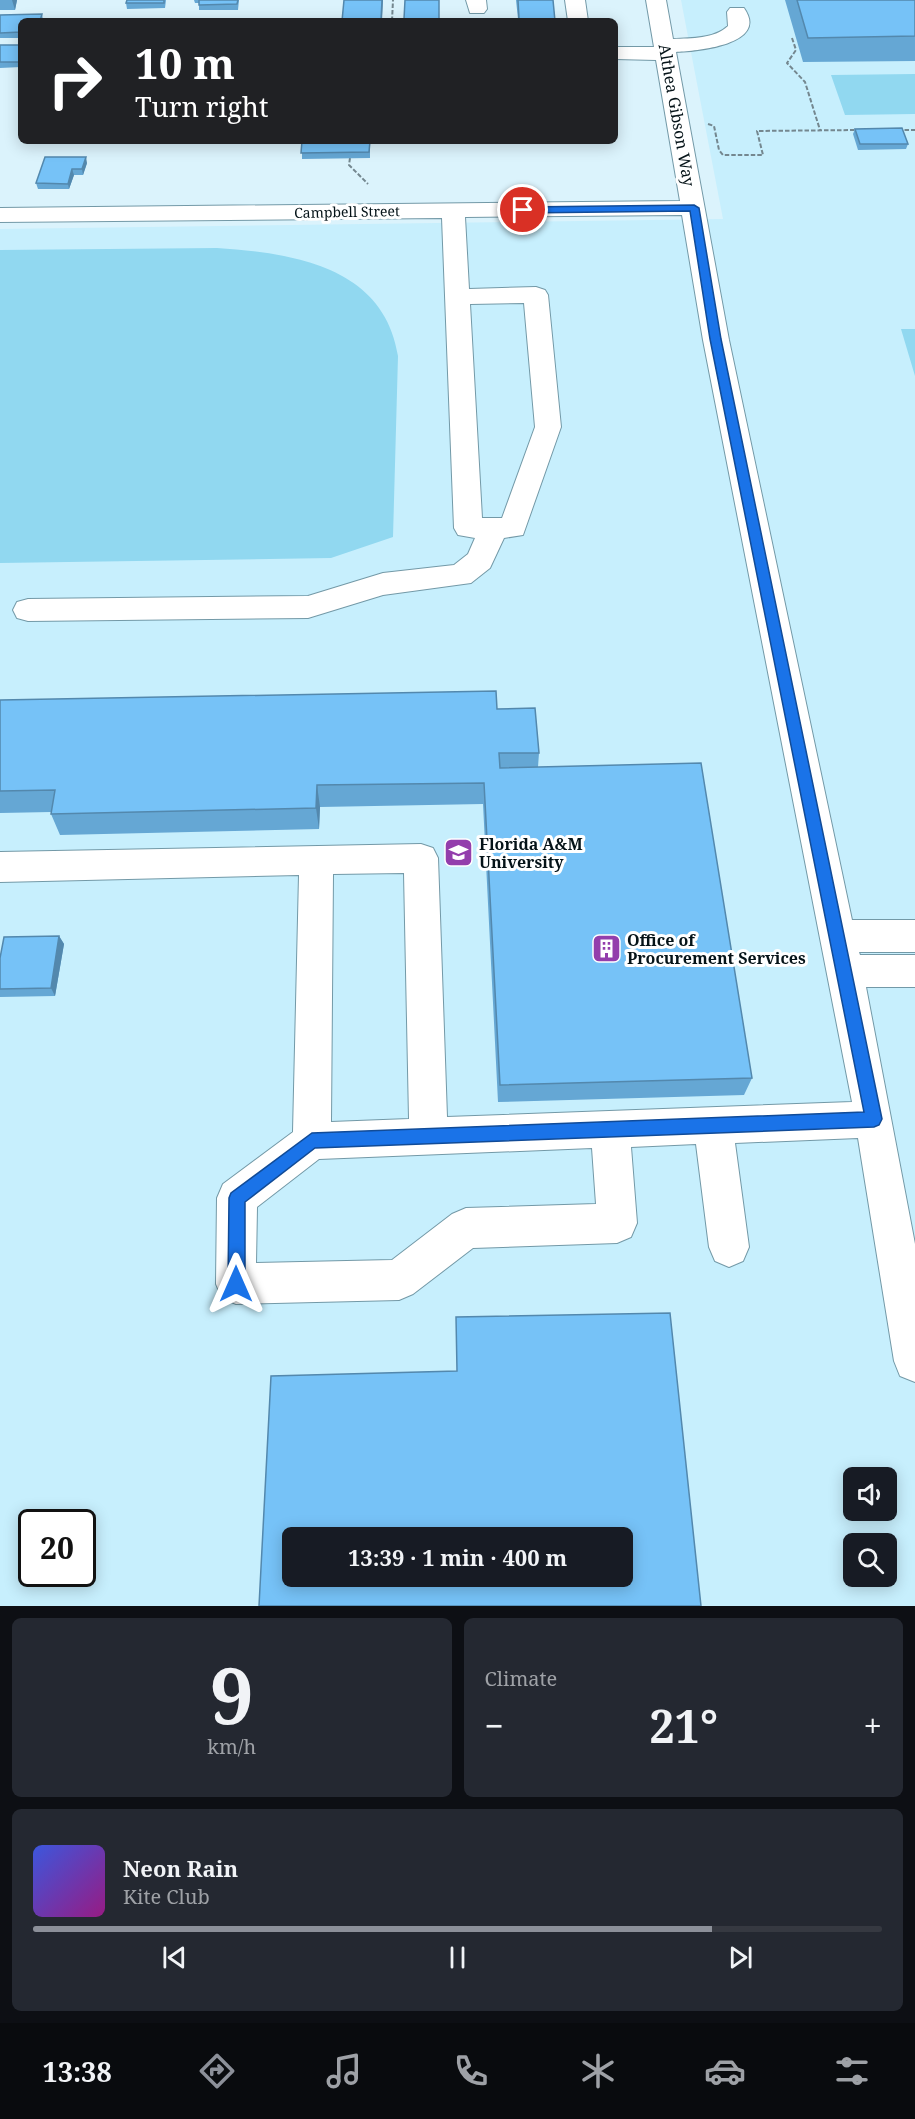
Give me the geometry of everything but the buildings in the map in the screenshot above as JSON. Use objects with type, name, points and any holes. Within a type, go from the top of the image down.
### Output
[{"type":"street","points":[[575,0],[578,18]]},
{"type":"street","name":"Althea Gibson Way","points":[[656,0],[716,339],[874,1119],[915,1361]]},
{"type":"street","points":[[618,53],[665,50],[725,38],[737,30],[737,12]]},
{"type":"street","name":"Campbell Street","points":[[0,215],[694,208]]},
{"type":"street","points":[[453,211],[457,297],[468,528],[513,528],[548,427],[536,295],[457,297]]},
{"type":"street","points":[[28,610],[308,607],[383,584],[461,575],[480,560],[494,528]]},
{"type":"street","points":[[0,867],[421,858],[428,1136]]},
{"type":"street","points":[[312,1141],[316,860]]},
{"type":"street","points":[[838,936],[915,936]]},
{"type":"street","points":[[845,971],[915,971]]},
{"type":"street","points":[[610,1129],[617,1223],[466,1228],[399,1280],[236,1284],[237,1198],[312,1141],[428,1136],[713,1125],[874,1119]]},
{"type":"street","points":[[713,1125],[729,1247]]},
{"type":"path","points":[[392,18],[393,0]]},
{"type":"path","points":[[792,38],[796,50],[787,63],[805,82],[820,130]]},
{"type":"path","points":[[700,124],[714,126],[719,150],[723,155],[763,155],[757,131],[867,130]]},
{"type":"path","points":[[891,130],[915,130]]},
{"type":"path","points":[[350,158],[349,165],[368,184]]},
{"type":"shaded area","name":"Florida A&M University","points":[[681,0],[915,0],[915,1606],[0,1606],[0,229],[723,219]]},
{"type":"shaded area","points":[[915,74],[915,114],[845,115],[831,75]]},
{"type":"shaded area","points":[[217,248],[275,254],[330,270],[354,284],[374,302],[389,326],[398,356],[393,537],[331,558],[0,563],[0,250]]},
{"type":"shaded area","points":[[901,329],[915,329],[915,376]]},
{"type":"place","name":"Florida A&M University","points":[[458,853]]},
{"type":"place","name":"Office of Procurement Services","points":[[606,949]]},
{"type":"route","points":[[236,1284],[237,1198],[312,1141],[874,1119],[716,339],[694,208],[523,210]]}]
